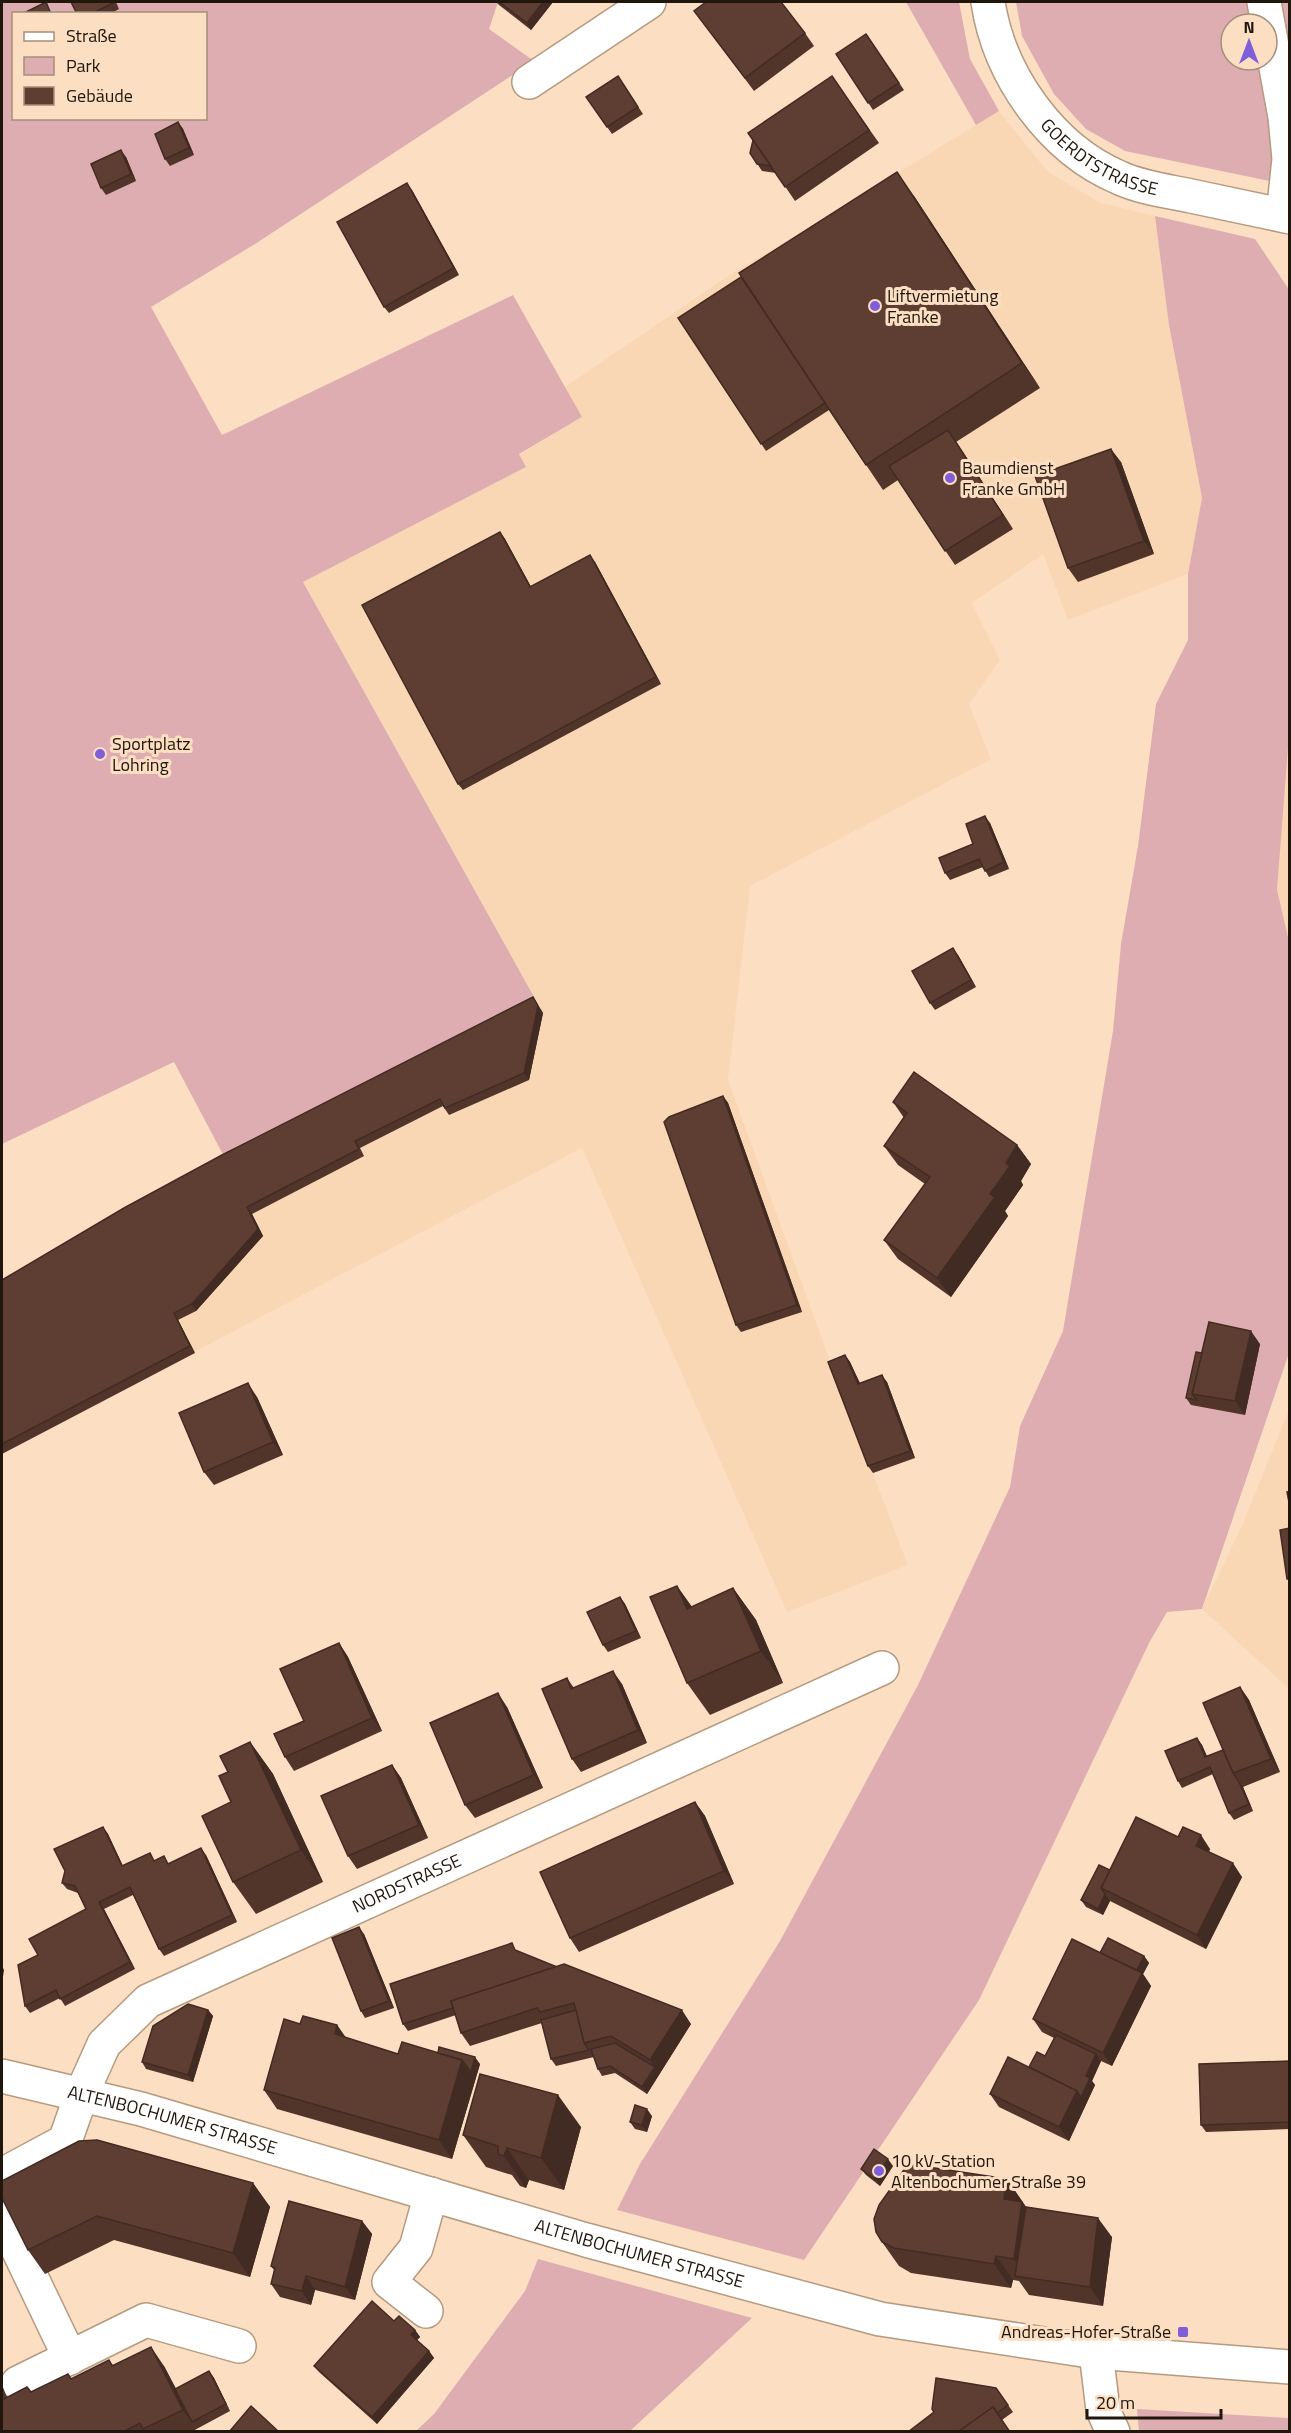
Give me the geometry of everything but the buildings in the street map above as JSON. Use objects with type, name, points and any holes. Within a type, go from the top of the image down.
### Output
[{"type":"street","points":[[529,82],[649,2]]},
{"type":"street","name":"GOERDTSTRASSE","points":[[988,2],[1003,53],[1014,79],[1035,111],[1083,159],[1119,178],[1144,186],[1286,216]]},
{"type":"street","points":[[1264,2],[1286,117],[1289,159],[1286,216]]},
{"type":"street","name":"NORDSTRASSE","points":[[2,2175],[65,2141],[82,2093],[104,2044],[148,2001],[882,1668]]},
{"type":"street","name":"ALTENBOCHUMER STRASSE","points":[[2,2076],[82,2093],[586,2240],[880,2319],[1096,2352],[1290,2367]]},
{"type":"street","points":[[426,2312],[389,2282],[416,2248],[431,2194]]},
{"type":"street","points":[[2,2216],[70,2358]]},
{"type":"street","points":[[18,2383],[146,2320],[239,2346]]},
{"type":"street","points":[[1096,2352],[1103,2410],[1113,2432]]},
{"type":"shaded area","points":[[999,111],[1048,172],[1101,203],[1155,216],[1169,325],[1202,498],[1188,574],[1068,620],[1043,554],[972,603],[1000,660],[969,704],[991,759],[750,886],[728,1080],[833,1369],[908,1565],[787,1612],[582,1148],[2,1453],[2,1290],[538,1004],[303,582],[526,467],[519,455],[581,418],[565,387],[725,278]]},
{"type":"shaded area","points":[[1289,722],[1289,946],[1277,890]]},
{"type":"shaded area","points":[[1289,1410],[1289,1689],[1202,1609],[1241,1528]]},
{"type":"green space","points":[[2,2],[498,2],[489,29],[534,61],[255,244],[151,307],[222,435],[513,295],[582,417],[519,454],[526,467],[303,582],[538,1004],[227,1162],[174,1062],[2,1144]]},
{"type":"green space","points":[[906,2],[959,2],[970,59],[999,111],[976,125]]},
{"type":"green space","points":[[1016,2],[1289,2],[1289,185],[1125,151],[1086,129],[1054,94],[1022,36]]},
{"type":"green space","points":[[1155,216],[1255,239],[1290,291],[1290,722],[1277,890],[1290,946],[1289,1353],[1202,1609],[1167,1612],[1149,1643],[979,2000],[804,2260],[617,2210],[640,2164],[780,1941],[918,1685],[1010,1487],[1020,1426],[1063,1331],[1113,1031],[1121,944],[1138,846],[1156,704],[1188,640],[1188,574],[1202,498],[1169,325]]},
{"type":"green space","points":[[538,2259],[752,2318],[630,2431],[416,2431],[434,2414],[525,2291]]},
{"type":"green space","points":[[1137,2409],[1289,2418],[1289,2431],[1139,2431]]},
{"type":"place","name":"Liftvermietung Franke","points":[[875,306]]},
{"type":"place","name":"Baumdienst Franke GmbH","points":[[950,478]]},
{"type":"place","name":"Sportplatz Lohring","points":[[100,754]]},
{"type":"place","name":"10 kV-Station Altenbochumer Straße 39","points":[[879,2171]]},
{"type":"place","name":"Andreas-Hofer-Straße","points":[[1183,2332]]}]
